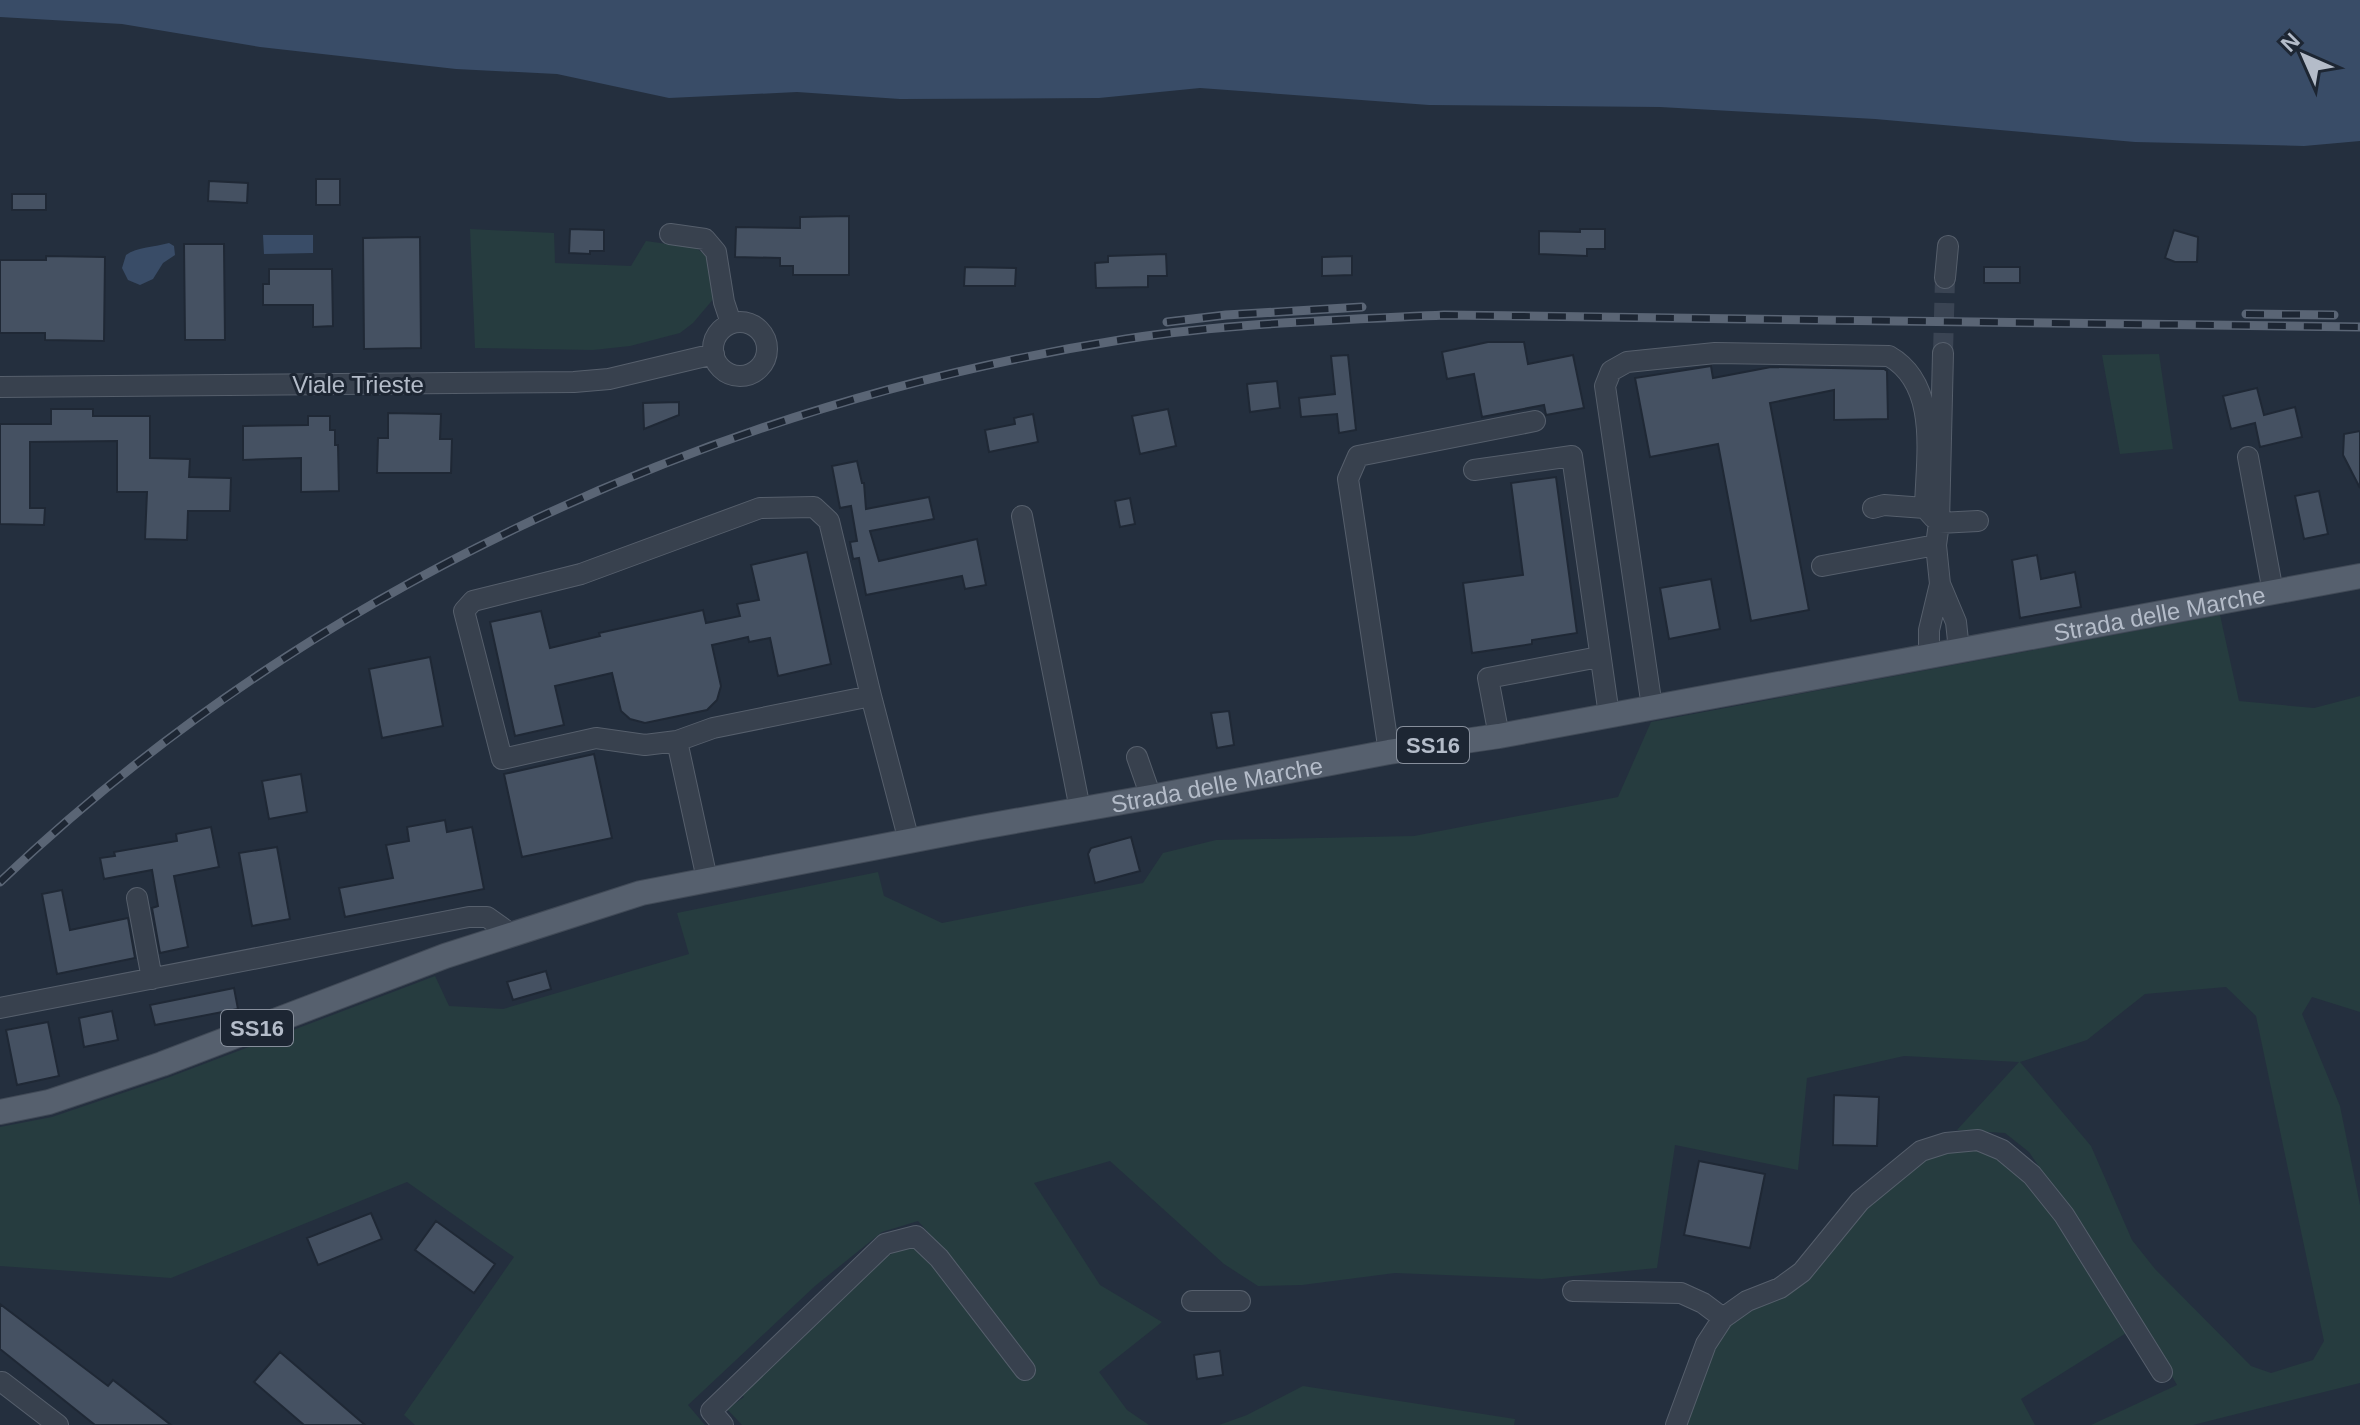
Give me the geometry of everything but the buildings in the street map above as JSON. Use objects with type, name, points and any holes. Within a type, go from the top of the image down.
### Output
[{"type":"main road","name":"Strada delle Marche","points":[[511,934],[599,905],[707,879],[2360,576]]},
{"type":"main road","name":"SS16","points":[[0,1112],[49,1102],[162,1064],[445,956],[511,934]]},
{"type":"street","points":[[670,234],[705,239],[716,252],[724,302],[731,323]]},
{"type":"street","points":[[1945,278],[1948,246]]},
{"type":"street","points":[[731,323],[747,323],[760,332],[767,346],[763,363],[757,370],[740,377],[722,370],[714,354],[716,336],[731,323]]},
{"type":"street","points":[[1652,707],[1605,386],[1611,371],[1627,362],[1715,353],[1889,356],[1902,363],[1915,382],[1927,412],[1932,516],[1940,584],[1956,622],[1959,650]]},
{"type":"street","points":[[1932,516],[1943,353]]},
{"type":"street","name":"Viale Trieste","points":[[0,387],[574,382],[609,379],[714,354]]},
{"type":"street","points":[[1389,752],[1348,479],[1358,456],[1535,421]]},
{"type":"street","points":[[1474,470],[1572,456],[1609,715]]},
{"type":"street","points":[[2248,457],[2273,592]]},
{"type":"street","points":[[1873,508],[1884,505],[1932,516],[1978,521]]},
{"type":"street","points":[[871,696],[713,728],[677,741],[645,745],[596,738],[502,759],[464,611],[473,601],[581,574],[760,508],[814,507],[829,521],[909,841]]},
{"type":"street","points":[[1022,516],[1080,809]]},
{"type":"street","points":[[1822,566],[1936,545]]},
{"type":"street","points":[[1929,656],[1929,630],[1940,584]]},
{"type":"street","points":[[1499,736],[1488,678],[1599,657]]},
{"type":"street","points":[[677,741],[707,879]]},
{"type":"street","points":[[1137,757],[1151,797]]},
{"type":"street","points":[[137,898],[152,979]]},
{"type":"street","points":[[0,1008],[469,917],[487,917],[511,934]]},
{"type":"street","points":[[1676,1425],[1706,1344],[1723,1318],[1747,1301],[1780,1288],[1802,1272],[1860,1201],[1921,1151],[1946,1143],[1978,1140],[2002,1150],[2032,1175],[2064,1215],[2162,1372]]},
{"type":"street","points":[[723,1425],[711,1411],[885,1244],[916,1236],[939,1258],[1025,1370]]},
{"type":"street","points":[[1573,1291],[1681,1293],[1703,1303],[1723,1318]]},
{"type":"street","points":[[1192,1301],[1240,1301]]},
{"type":"street","points":[[2,1382],[58,1425]]},
{"type":"green space","points":[[470,229],[554,233],[555,263],[631,266],[646,241],[696,248],[707,256],[715,297],[680,333],[630,346],[593,350],[475,348]]},
{"type":"green space","points":[[2159,354],[2173,449],[2120,454],[2102,355]]},
{"type":"green space","points":[[2220,615],[2239,701],[2314,708],[2360,696],[2360,1012],[2312,997],[2302,1014],[2340,1106],[2360,1205],[2360,1383],[2193,1425],[2091,1425],[2177,1385],[2131,1303],[2029,1152],[2005,1133],[1957,1130],[2019,1062],[1904,1056],[1807,1078],[1798,1170],[1675,1145],[1657,1268],[1542,1279],[1395,1273],[1302,1285],[1258,1286],[1224,1264],[1110,1161],[1034,1183],[1100,1285],[1162,1322],[1099,1372],[1127,1410],[1149,1425],[742,1425],[727,1409],[744,1397],[738,1391],[876,1261],[913,1244],[927,1231],[918,1221],[882,1232],[815,1286],[688,1405],[705,1425],[415,1425],[404,1415],[514,1257],[407,1182],[171,1278],[0,1266],[0,1127],[52,1117],[167,1078],[435,976],[449,1006],[503,1009],[689,954],[677,913],[878,872],[884,896],[942,923],[1143,883],[1163,853],[1216,840],[1414,836],[1618,797],[1651,722]],"holes":[[[2226,987],[2256,1016],[2324,1341],[2313,1360],[2271,1373],[2251,1366],[2155,1269],[2132,1240],[2091,1146],[2020,1062],[2087,1040],[2145,994]]]},
{"type":"green space","points":[[1953,1146],[1987,1147],[2030,1177],[2131,1330],[2021,1399],[2035,1425],[1685,1425],[1715,1344],[1735,1315],[1850,1222],[1908,1168]]},
{"type":"green space","points":[[1303,1386],[1515,1419],[1514,1425],[1219,1425],[1247,1415]]},
{"type":"water","points":[[0,0],[2360,0],[2360,141],[2304,146],[2135,142],[1875,119],[1660,107],[1429,105],[1200,88],[1099,98],[900,99],[797,92],[669,98],[557,74],[456,69],[260,47],[122,24],[0,17]]},
{"type":"water","points":[[263,235],[313,235],[313,253],[264,254]]},
{"type":"water","points":[[169,243],[174,246],[175,255],[163,263],[153,279],[140,285],[128,280],[122,268],[126,255]]},
{"type":"tunnel","points":[[1943,353],[1945,278]]},
{"type":"railway","points":[[1167,322],[1226,315],[1362,307]]},
{"type":"railway","points":[[2246,314],[2334,315]]},
{"type":"railway","points":[[0,882],[119,778],[246,684],[381,599],[521,526],[667,463],[817,410],[971,369],[1126,339],[1205,329],[1444,315],[2360,327]]}]
